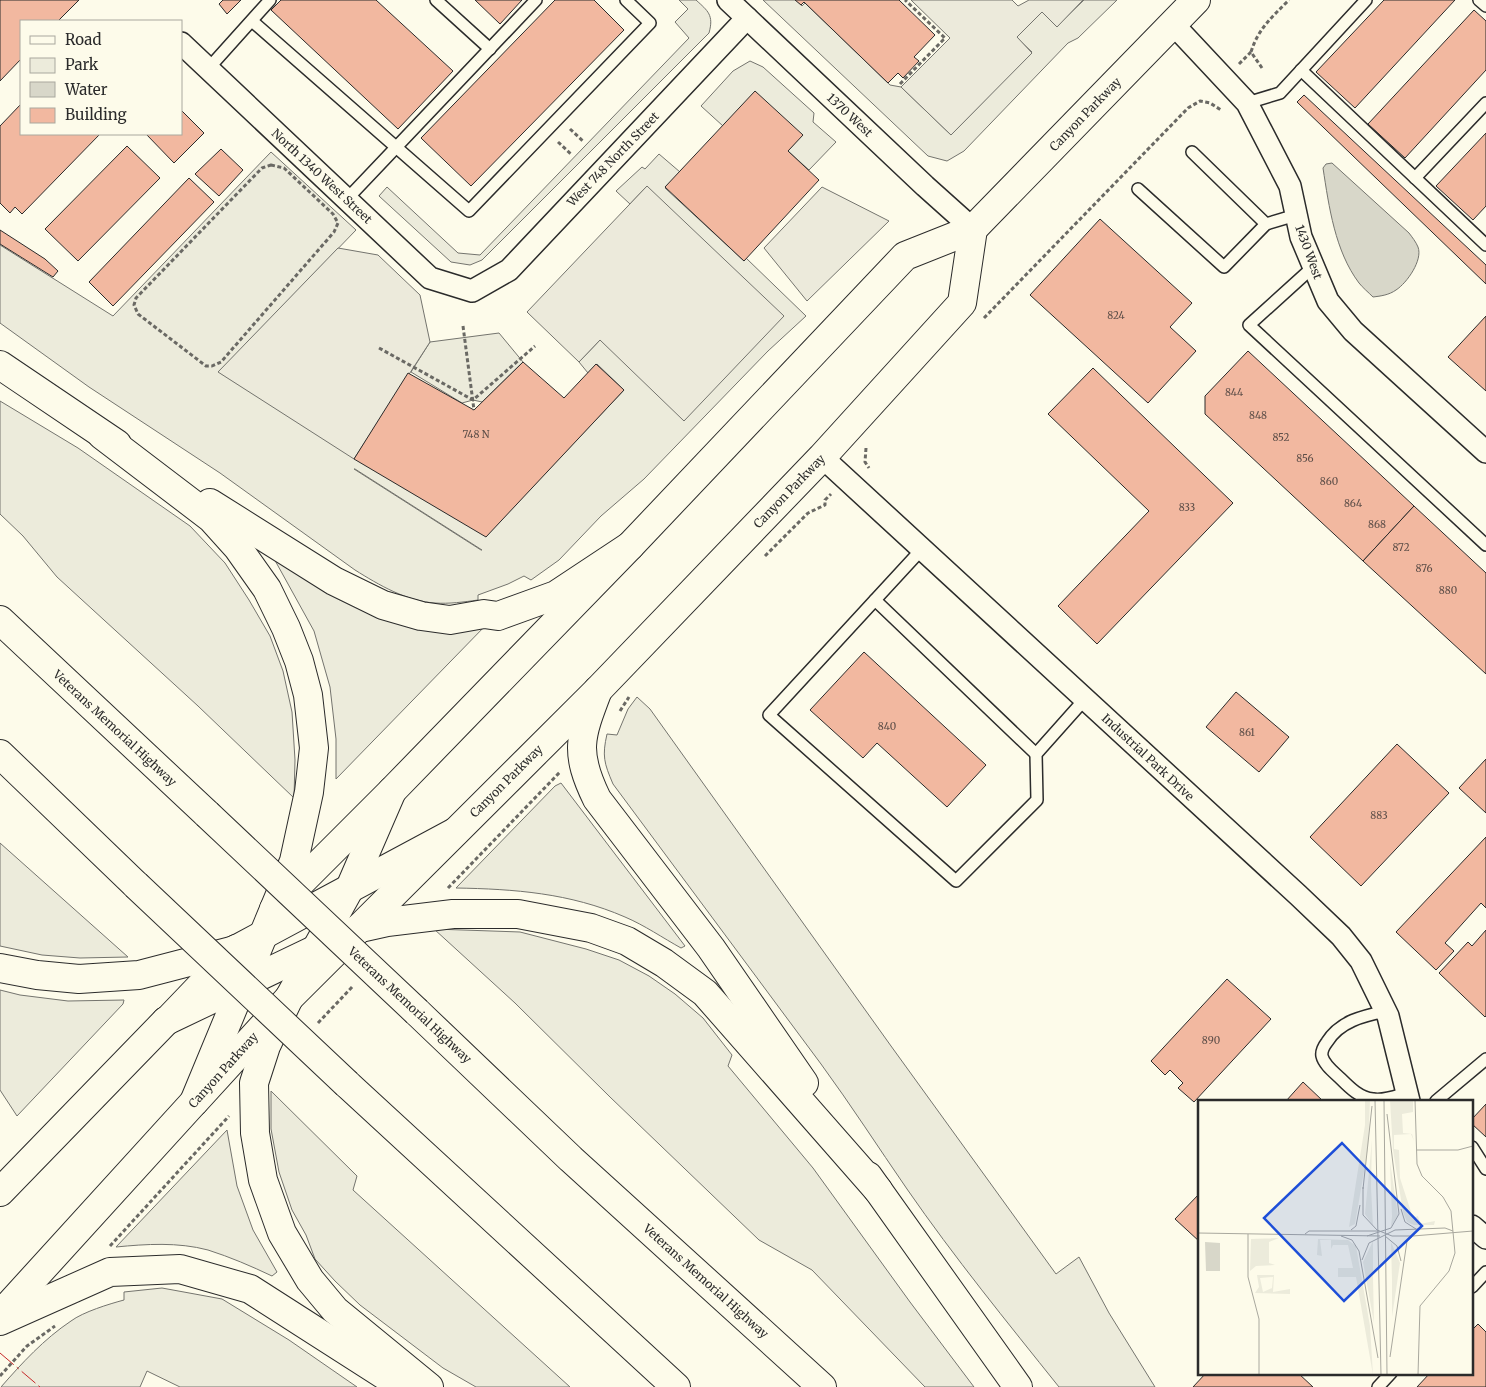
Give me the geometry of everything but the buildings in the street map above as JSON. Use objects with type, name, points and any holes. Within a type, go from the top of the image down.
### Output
[{"type":"main road","name":"Canyon Parkway","points":[[0,1192],[630,546],[905,256],[973,229],[1196,0]]},
{"type":"main road","name":"Canyon Parkway","points":[[0,1315],[289,998],[598,690],[822,457],[962,303],[973,229]]},
{"type":"main road","points":[[0,365],[102,435],[334,581],[383,605],[421,616],[450,620],[484,614],[498,616],[556,595],[630,546]]},
{"type":"main road","points":[[102,435],[211,518],[238,548],[267,589],[286,628],[299,661],[308,695],[314,748],[309,792],[294,861],[194,1102]]},
{"type":"main road","name":"Veterans Memorial Highway","points":[[0,620],[571,1159],[822,1387]]},
{"type":"main road","points":[[598,690],[586,721],[581,743],[583,762],[588,780],[597,799],[711,948],[878,1190],[1018,1387]]},
{"type":"main road","points":[[0,754],[347,1084],[676,1387]]},
{"type":"main road","points":[[392,791],[350,888],[289,998],[266,1046],[254,1083],[255,1133],[263,1180],[282,1233],[310,1280],[335,1310],[429,1387]]},
{"type":"main road","points":[[0,968],[37,975],[79,979],[139,975],[235,950],[455,832]]},
{"type":"main road","points":[[166,1021],[357,929],[387,922],[453,914],[518,914],[591,928],[627,941],[664,963],[705,993],[878,1190]]},
{"type":"main road","points":[[0,1321],[110,1272],[180,1269],[250,1289],[403,1387]]},
{"type":"street","name":"1370 West","points":[[728,0],[973,229]]},
{"type":"street","name":"West 748 North Street","points":[[472,291],[509,270],[747,18]]},
{"type":"street","name":"1430 West","points":[[1173,24],[1246,102],[1290,186],[1301,237],[1312,267],[1328,301],[1353,331],[1486,452]]},
{"type":"street","name":"North 1340 West Street","points":[[182,45],[430,278],[472,291]]},
{"type":"street","name":"Industrial Park Drive","points":[[822,457],[1341,936],[1361,961],[1386,1011],[1408,1097]]},
{"type":"street","points":[[1474,1228],[1486,1238]]},
{"type":"lane","points":[[208,69],[270,0]]},
{"type":"lane","points":[[436,0],[490,49]]},
{"type":"lane","points":[[347,199],[536,0]]},
{"type":"lane","points":[[252,21],[469,211],[650,23],[626,0]]},
{"type":"lane","points":[[1246,102],[1280,93],[1366,0]]},
{"type":"lane","points":[[1479,0],[1486,6]]},
{"type":"lane","points":[[1300,70],[1486,245]]},
{"type":"lane","points":[[1415,178],[1486,103]]},
{"type":"lane","points":[[1192,152],[1266,224]]},
{"type":"lane","points":[[1138,189],[1224,267],[1266,224],[1296,215]]},
{"type":"lane","points":[[1312,267],[1249,325],[1486,545]]},
{"type":"lane","points":[[922,549],[769,715],[956,881],[1037,800],[1036,754],[1085,699]]},
{"type":"lane","points":[[875,600],[1036,754]]},
{"type":"lane","points":[[1386,1011],[1360,1017],[1348,1022],[1334,1032],[1322,1050],[1322,1057],[1326,1064],[1344,1082],[1364,1098],[1375,1100],[1408,1097]]},
{"type":"lane","points":[[1440,1099],[1486,1059]]},
{"type":"lane","points":[[1474,1150],[1486,1169]]},
{"type":"lane","points":[[1474,1285],[1486,1272]]},
{"type":"lane","points":[[1378,1387],[1389,1374]]},
{"type":"path","points":[[900,84],[945,38],[905,0]]},
{"type":"path","points":[[1262,68],[1251,52],[1255,39],[1265,24],[1289,0]]},
{"type":"path","points":[[983,319],[1188,108],[1200,100],[1210,103],[1223,111]]},
{"type":"path","points":[[270,165],[284,168],[333,214],[338,223],[334,232],[221,362],[212,366],[206,366],[138,314],[134,306],[136,298],[262,168],[270,165]]},
{"type":"path","points":[[463,326],[474,410]]},
{"type":"path","points":[[473,400],[535,346]]},
{"type":"path","points":[[379,348],[473,400]]},
{"type":"path","points":[[866,446],[865,462],[873,471]]},
{"type":"path","points":[[759,563],[808,513],[825,505],[825,500]]},
{"type":"path","points":[[617,718],[620,710],[634,692]]},
{"type":"path","points":[[449,886],[554,778]]},
{"type":"path","points":[[314,1026],[355,985]]},
{"type":"path","points":[[106,1250],[224,1120]]},
{"type":"path","points":[[0,1376],[27,1346],[62,1321]]},
{"type":"green space","points":[[679,0],[696,0],[704,7],[709,14],[711,22],[709,33],[482,260],[470,265],[451,262],[379,196],[387,187],[458,253],[480,255],[689,38],[675,22],[688,9]]},
{"type":"green space","points":[[763,0],[796,0],[802,6],[805,3],[890,85],[901,87],[951,135],[1032,52],[1016,37],[1042,12],[1057,26],[1084,0],[1117,0],[1078,38],[1068,43],[964,151],[947,161],[928,156]]},
{"type":"green space","points":[[750,61],[763,67],[814,113],[813,122],[836,142],[809,170],[788,151],[802,135],[723,126],[701,106],[733,71]]},
{"type":"green space","points":[[271,152],[356,230],[219,372],[486,536],[624,390],[597,364],[588,373],[579,362],[600,340],[647,186],[630,204],[616,191],[642,167],[645,169],[659,154],[680,172],[665,188],[744,261],[746,258],[806,316],[768,351],[644,479],[601,516],[559,560],[531,580],[524,576],[478,595],[478,600],[440,603],[424,602],[403,596],[383,587],[355,570],[220,473],[89,387],[0,323],[0,245],[113,316]],"holes":[[[354,469],[355,469],[482,550]]]},
{"type":"green space","points":[[499,333],[523,362],[482,402],[473,400],[462,403],[411,372],[430,342]]},
{"type":"green space","points":[[0,401],[78,448],[190,526],[225,563],[270,636],[283,671],[292,712],[295,760],[294,798],[198,706],[57,577],[23,536],[0,514]]},
{"type":"green space","points":[[272,555],[315,578],[487,624],[336,779],[336,739],[330,687],[314,631]]},
{"type":"green space","points":[[637,697],[650,709],[1056,1274],[1079,1257],[1109,1313],[1155,1387],[1059,1387],[943,1239],[821,1064],[613,784],[605,759],[607,734],[617,735],[628,709]]},
{"type":"green space","points":[[561,783],[685,946],[681,948],[632,920],[584,902],[520,891],[456,888],[555,786]]},
{"type":"green space","points":[[0,843],[128,957],[80,958],[42,955],[0,946]]},
{"type":"green space","points":[[434,929],[520,932],[586,949],[619,960],[649,976],[675,994],[703,1018],[732,1055],[728,1066],[813,1168],[974,1387],[925,1387],[812,1270],[759,1240],[515,1003]]},
{"type":"green space","points":[[0,990],[20,995],[68,1001],[124,1000],[123,1004],[17,1116],[0,1090]]},
{"type":"green space","points":[[271,1091],[357,1176],[353,1190],[570,1387],[476,1387],[443,1368],[360,1305],[335,1281],[315,1259],[306,1235],[292,1210],[279,1172],[271,1129]]},
{"type":"green space","points":[[227,1130],[237,1186],[253,1230],[277,1272],[272,1276],[248,1265],[197,1247],[162,1244],[116,1247]]},
{"type":"green space","points":[[162,1288],[222,1299],[289,1340],[357,1387],[180,1387],[147,1371],[140,1387],[1,1387],[43,1343],[82,1314],[124,1300],[124,1292]]},
{"type":"shaded area","points":[[911,0],[1012,0],[1018,6],[1029,0],[1083,0],[1057,27],[1042,12],[1017,37],[1032,53],[951,135],[901,87],[950,38]]},
{"type":"shaded area","points":[[647,186],[784,316],[684,421],[600,340],[579,362],[527,312]]},
{"type":"shaded area","points":[[822,187],[889,221],[807,301],[764,248]]},
{"type":"shaded area","points":[[338,248],[378,255],[420,295],[430,342],[354,459],[218,372]]},
{"type":"water","points":[[1332,163],[1409,233],[1417,245],[1419,252],[1413,271],[1400,287],[1391,293],[1373,297],[1359,283],[1344,257],[1334,228],[1323,168],[1326,164]]},
{"type":"power","points":[[0,1353],[40,1387]]}]
